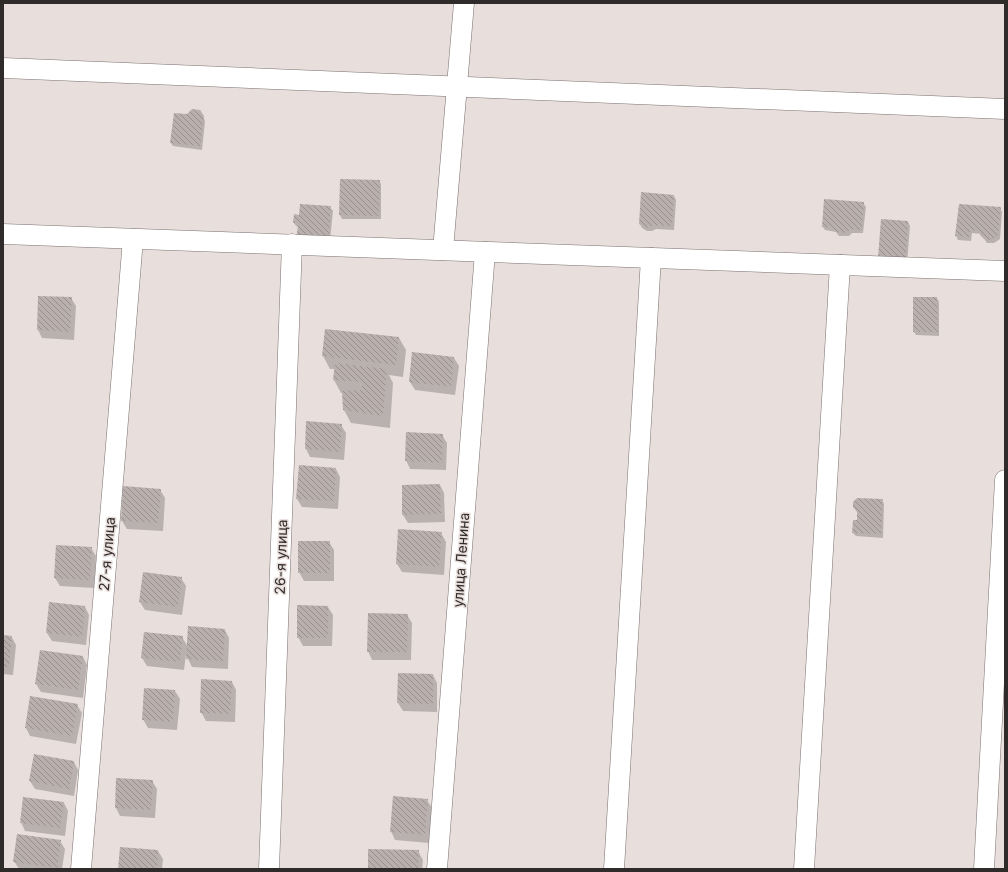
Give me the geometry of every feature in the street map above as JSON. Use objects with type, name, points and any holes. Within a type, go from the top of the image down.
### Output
[{"type":"street","points":[[442,250],[464,3]]},
{"type":"street","points":[[3,68],[1005,109]]},
{"type":"street","points":[[3,234],[1005,271]]},
{"type":"street","name":"27-я улица","points":[[81,869],[133,238]]},
{"type":"street","name":"26-я улица","points":[[269,869],[292,244]]},
{"type":"street","name":"улица Ленина","points":[[438,869],[485,252]]},
{"type":"street","points":[[614,869],[651,258]]},
{"type":"street","points":[[804,869],[840,265]]},
{"type":"street","points":[[984,869],[1005,480]]},
{"type":"building","points":[[192,109],[200,110],[204,116],[200,146],[170,143],[174,113],[187,114]]},
{"type":"building","points":[[340,179],[380,180],[379,216],[339,215]]},
{"type":"building","points":[[641,192],[674,195],[672,226],[653,225],[650,228],[639,224]]},
{"type":"building","points":[[824,199],[864,202],[862,230],[850,229],[847,233],[836,232],[833,228],[822,227]]},
{"type":"building","points":[[300,204],[331,206],[329,236],[297,234],[298,223],[293,223],[294,214],[299,215]]},
{"type":"building","points":[[959,204],[1001,207],[998,235],[991,240],[984,239],[980,235],[980,231],[970,230],[970,237],[955,236]]},
{"type":"building","points":[[881,219],[908,221],[906,260],[878,258]]},
{"type":"building","points":[[38,296],[72,297],[70,332],[37,330]]},
{"type":"building","points":[[913,297],[937,297],[938,332],[913,332]]},
{"type":"building","points":[[325,329],[399,337],[396,365],[322,356]]},
{"type":"building","points":[[412,352],[454,357],[451,387],[409,382]]},
{"type":"building","points":[[335,363],[387,369],[383,416],[343,410],[342,391],[362,390],[362,382],[333,380]]},
{"type":"building","points":[[306,421],[342,424],[340,452],[305,449]]},
{"type":"building","points":[[406,432],[443,434],[442,463],[405,461]]},
{"type":"building","points":[[299,465],[336,468],[334,501],[296,499]]},
{"type":"building","points":[[440,484],[441,514],[402,515],[402,485]]},
{"type":"building","points":[[123,486],[161,489],[158,523],[121,521]]},
{"type":"building","points":[[857,498],[883,499],[881,534],[852,533],[853,520],[857,520],[857,512],[853,507],[853,502]]},
{"type":"building","points":[[398,529],[442,532],[439,567],[396,564]]},
{"type":"building","points":[[298,541],[330,541],[330,573],[298,573]]},
{"type":"building","points":[[56,545],[92,547],[90,580],[54,578]]},
{"type":"building","points":[[143,572],[182,577],[178,607],[139,602]]},
{"type":"building","points":[[49,602],[85,606],[82,637],[46,633]]},
{"type":"building","points":[[297,605],[328,606],[328,638],[297,638]]},
{"type":"building","points":[[368,613],[408,614],[407,652],[367,652]]},
{"type":"building","points":[[188,626],[225,629],[223,661],[186,659]]},
{"type":"building","points":[[144,632],[183,636],[180,662],[141,658]]},
{"type":"building","points":[[3,635],[12,636],[9,667],[3,667]]},
{"type":"building","points":[[40,650],[83,656],[78,690],[35,684]]},
{"type":"building","points":[[398,673],[433,674],[433,704],[397,703]]},
{"type":"building","points":[[201,679],[232,681],[230,714],[200,713]]},
{"type":"building","points":[[144,688],[175,690],[173,722],[142,720]]},
{"type":"building","points":[[30,696],[78,704],[72,736],[25,728]]},
{"type":"building","points":[[34,754],[74,761],[69,789],[29,781]]},
{"type":"building","points":[[116,778],[153,780],[151,810],[115,808]]},
{"type":"building","points":[[393,796],[428,799],[425,835],[390,832]]},
{"type":"building","points":[[23,797],[64,802],[60,828],[20,823]]},
{"type":"building","points":[[17,834],[61,840],[57,868],[13,862]]},
{"type":"building","points":[[120,847],[158,850],[157,869],[118,869]]},
{"type":"building","points":[[368,849],[419,850],[418,869],[368,869]]}]
